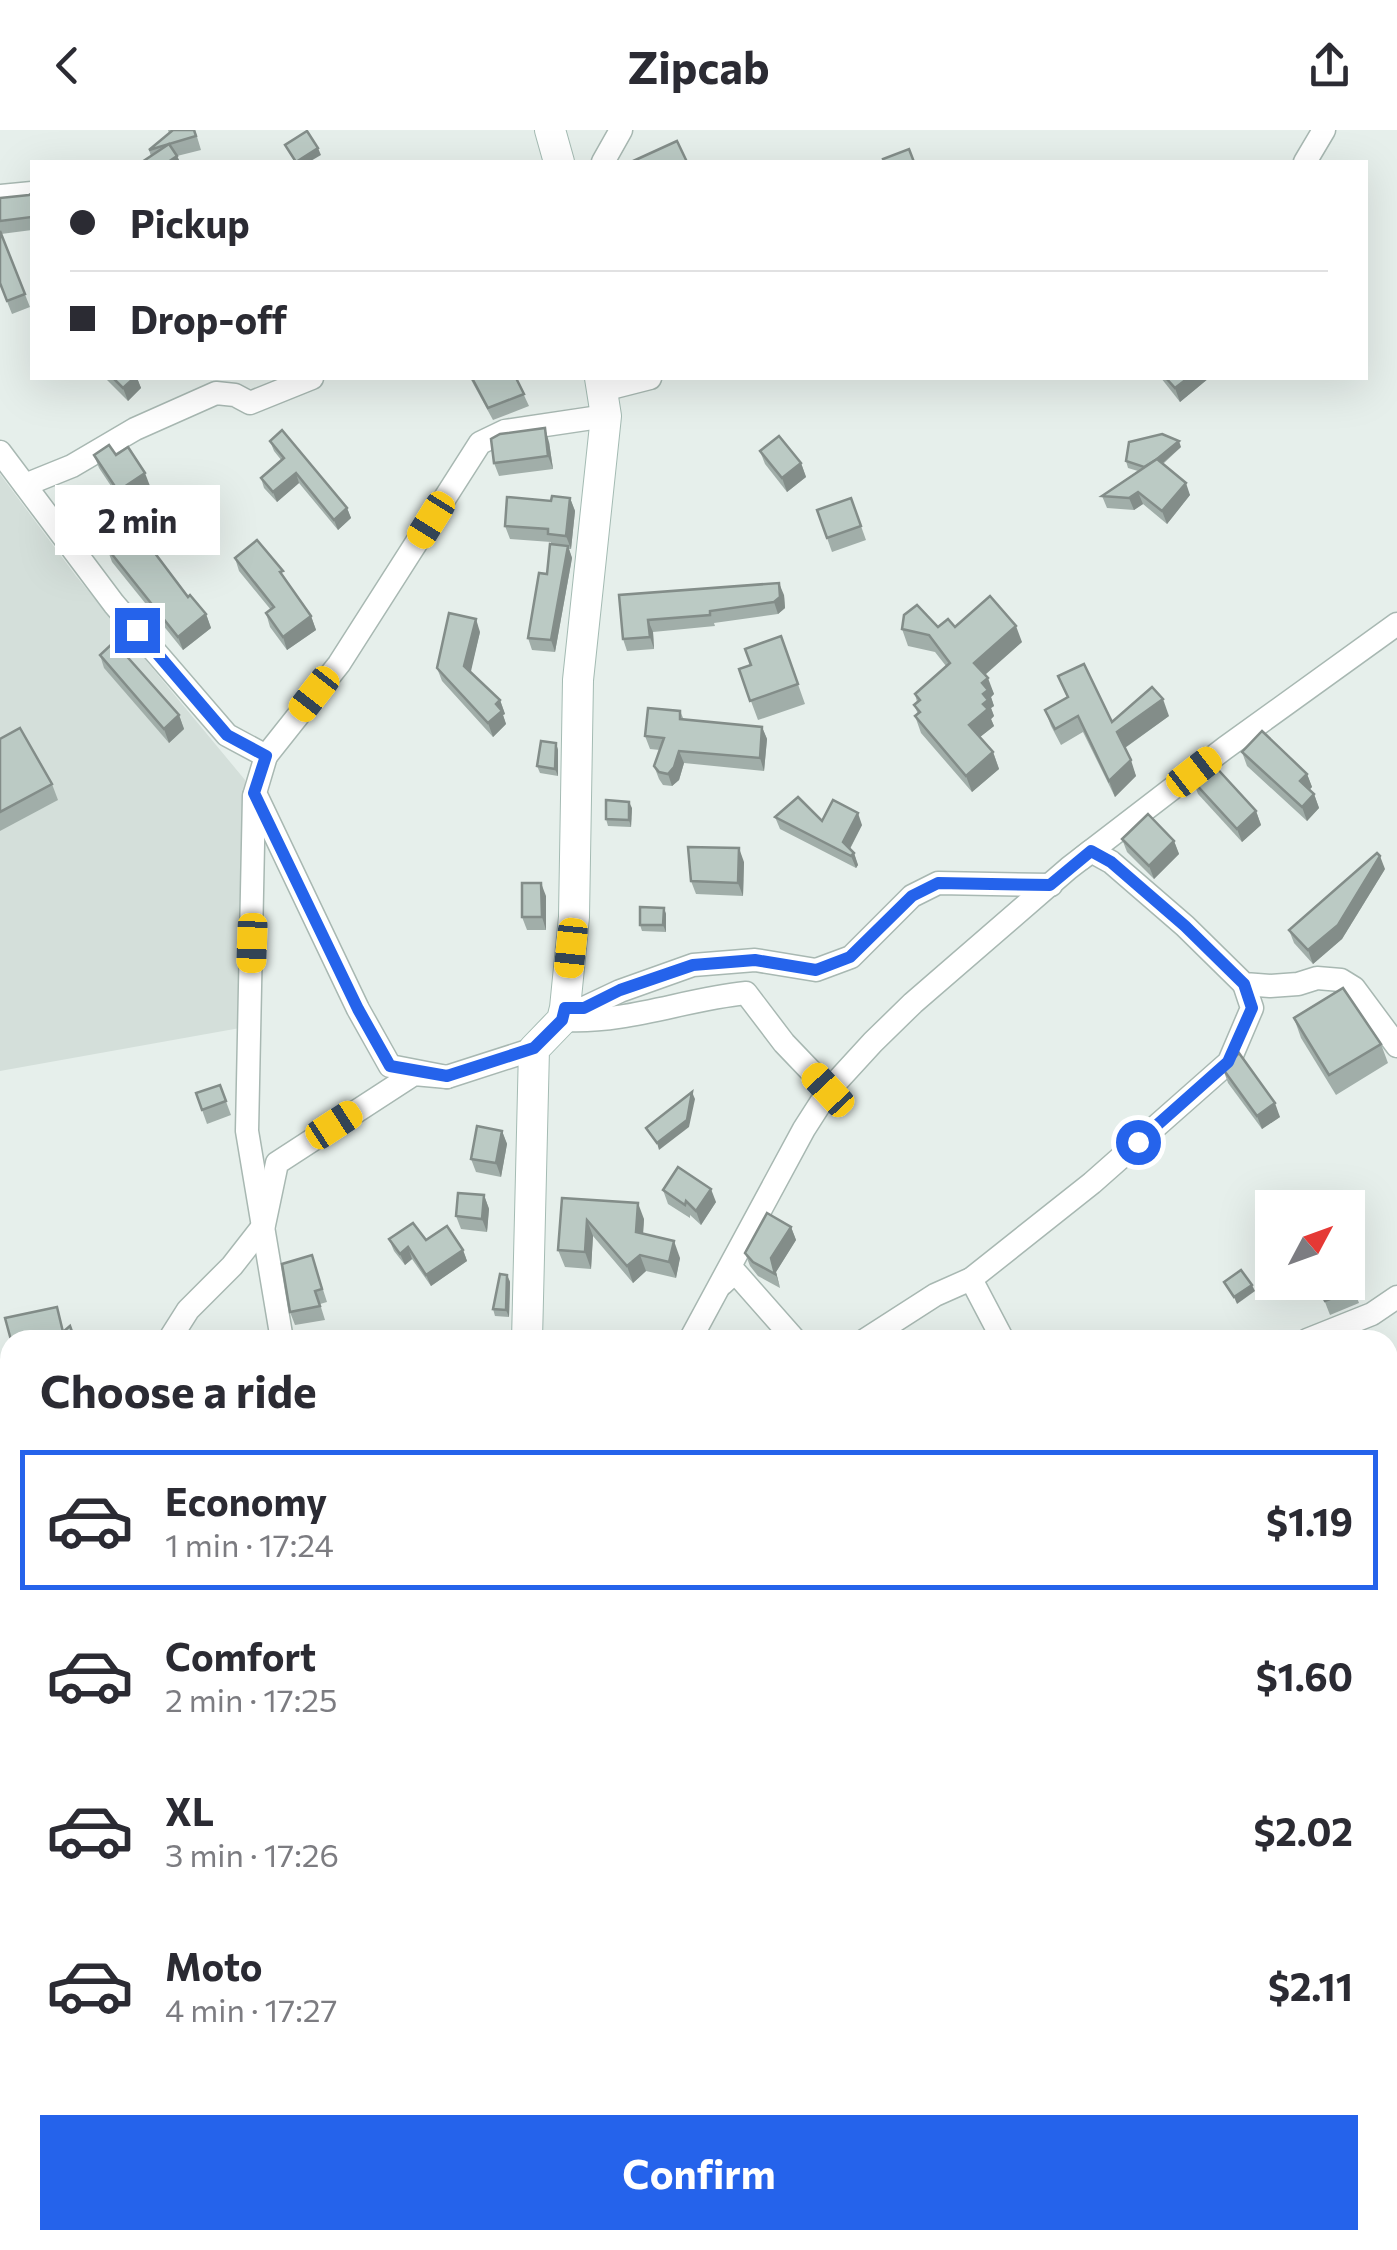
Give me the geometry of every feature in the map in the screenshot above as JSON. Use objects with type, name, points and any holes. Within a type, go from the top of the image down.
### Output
[{"type":"street","points":[[550,130],[558,160]]},
{"type":"street","points":[[603,160],[621,130]]},
{"type":"street","points":[[1306,160],[1324,130]]},
{"type":"street","points":[[0,196],[30,193]]},
{"type":"street","points":[[26,485],[72,466],[212,385],[250,403],[307,380]]},
{"type":"street","points":[[280,1330],[248,1131],[254,793],[266,756],[339,664],[480,443],[644,380]]},
{"type":"street","points":[[564,1014],[574,917],[578,680],[603,395]]},
{"type":"street","points":[[0,452],[114,604],[227,735],[266,756]]},
{"type":"street","points":[[1070,868],[1255,726],[1397,624]]},
{"type":"street","points":[[254,793],[358,1009],[390,1066],[447,1076]]},
{"type":"street","points":[[696,1330],[828,1090],[912,1004],[1091,851],[1111,862],[1185,926],[1244,984],[1252,1008],[1228,1062],[1092,1183],[971,1279],[935,1295],[881,1330]]},
{"type":"street","points":[[175,1330],[188,1310],[232,1266],[264,1226],[277,1163],[414,1074],[447,1076],[534,1048],[564,1014],[693,965],[755,960],[816,970],[850,957],[912,896],[938,883],[1050,885]]},
{"type":"street","points":[[1244,984],[1298,984],[1332,977],[1341,980],[1354,988],[1397,1046]]},
{"type":"street","points":[[564,1014],[594,1022],[715,996],[746,994],[784,1044],[828,1090]]},
{"type":"street","points":[[528,1330],[534,1048]]},
{"type":"street","points":[[720,1286],[735,1272],[786,1330]]},
{"type":"street","points":[[971,1279],[998,1330]]},
{"type":"street","points":[[1332,1330],[1372,1314],[1397,1296]]},
{"type":"street","points":[[1369,1330],[1372,1314]]},
{"type":"shaded area","points":[[0,474],[76,576],[245,780],[240,1028],[0,1071]]},
{"type":"building","points":[[173,130],[194,130],[196,136],[149,150]]},
{"type":"building","points":[[307,131],[318,148],[295,160],[285,145]]},
{"type":"building","points":[[677,141],[686,160],[635,160]]},
{"type":"building","points":[[169,144],[177,156],[171,160],[145,160]]},
{"type":"building","points":[[909,149],[913,160],[883,160]]},
{"type":"building","points":[[29,195],[30,217],[0,221],[0,198]]},
{"type":"building","points":[[0,231],[25,294],[7,301],[0,283]]},
{"type":"building","points":[[115,380],[132,380],[123,388]]},
{"type":"building","points":[[473,380],[517,380],[524,394],[488,408]]},
{"type":"building","points":[[1168,380],[1185,380],[1175,388]]},
{"type":"building","points":[[545,428],[548,456],[494,463],[491,439],[500,434]]},
{"type":"building","points":[[282,430],[347,508],[334,520],[296,473],[273,492],[261,478],[284,458],[270,441]]},
{"type":"building","points":[[1162,434],[1179,441],[1144,467],[1126,461],[1129,442]]},
{"type":"building","points":[[779,436],[801,463],[782,478],[760,451]]},
{"type":"building","points":[[109,445],[116,455],[128,447],[145,473],[118,491],[94,455]]},
{"type":"building","points":[[1157,459],[1186,483],[1162,511],[1138,492],[1129,498],[1102,496]]},
{"type":"building","points":[[552,496],[570,498],[566,536],[548,534],[548,529],[505,526],[507,497],[551,501]]},
{"type":"building","points":[[851,498],[861,526],[827,538],[817,510]]},
{"type":"building","points":[[128,530],[140,545],[145,540],[188,597],[206,614],[178,637],[107,548]]},
{"type":"building","points":[[257,540],[283,571],[280,572],[311,616],[283,637],[266,613],[274,607],[235,558]]},
{"type":"building","points":[[550,544],[568,546],[551,640],[528,638],[539,573],[547,574]]},
{"type":"building","points":[[779,583],[780,597],[774,602],[710,611],[710,615],[648,620],[650,637],[623,639],[619,595]]},
{"type":"building","points":[[990,596],[1016,626],[974,663],[988,678],[982,683],[988,690],[983,694],[988,700],[983,704],[988,709],[969,725],[993,752],[966,776],[915,716],[920,712],[914,705],[920,700],[915,694],[950,663],[929,635],[902,629],[904,615],[917,605],[938,627],[948,619],[955,627]]},
{"type":"building","points":[[449,613],[476,619],[464,666],[500,700],[496,704],[502,711],[488,723],[437,668]]},
{"type":"building","points":[[781,636],[798,684],[750,701],[739,669],[751,665],[745,649]]},
{"type":"building","points":[[114,642],[179,715],[164,729],[100,655]]},
{"type":"building","points":[[1084,664],[1112,722],[1152,687],[1163,699],[1117,732],[1131,760],[1109,781],[1078,716],[1055,729],[1045,710],[1068,697],[1058,676]]},
{"type":"building","points":[[648,708],[680,711],[680,719],[762,727],[760,758],[679,751],[668,774],[659,772],[654,766],[664,738],[645,736]]},
{"type":"building","points":[[20,728],[52,784],[0,812],[0,739]]},
{"type":"building","points":[[1262,731],[1307,774],[1300,781],[1314,794],[1302,807],[1242,752]]},
{"type":"building","points":[[541,741],[556,743],[555,769],[537,766]]},
{"type":"building","points":[[1212,763],[1256,811],[1237,829],[1193,781]]},
{"type":"building","points":[[798,797],[822,821],[833,800],[858,813],[843,842],[854,853],[851,856],[775,817]]},
{"type":"building","points":[[606,800],[629,802],[629,820],[606,819]]},
{"type":"building","points":[[1148,814],[1174,841],[1149,866],[1122,839]]},
{"type":"building","points":[[688,847],[739,848],[738,883],[691,881]]},
{"type":"building","points":[[1377,853],[1380,856],[1338,925],[1308,950],[1289,930]]},
{"type":"building","points":[[522,883],[541,883],[542,917],[522,917]]},
{"type":"building","points":[[640,907],[664,908],[663,925],[640,925]]},
{"type":"building","points":[[1343,988],[1381,1044],[1329,1075],[1294,1018]]},
{"type":"building","points":[[1239,1053],[1275,1103],[1257,1116],[1223,1069]]},
{"type":"building","points":[[220,1085],[226,1101],[202,1110],[196,1093]]},
{"type":"building","points":[[692,1092],[687,1120],[657,1143],[646,1128]]},
{"type":"building","points":[[477,1126],[502,1131],[496,1163],[471,1159]]},
{"type":"building","points":[[678,1167],[711,1189],[696,1211],[686,1201],[685,1205],[663,1190]]},
{"type":"building","points":[[458,1193],[484,1195],[482,1219],[456,1216]]},
{"type":"building","points":[[562,1198],[638,1203],[636,1232],[674,1241],[669,1262],[640,1255],[627,1266],[587,1220],[585,1252],[558,1250]]},
{"type":"building","points":[[767,1213],[791,1227],[771,1258],[775,1274],[745,1253]]},
{"type":"building","points":[[413,1223],[426,1240],[447,1226],[463,1250],[426,1275],[408,1247],[400,1254],[389,1239]]},
{"type":"building","points":[[312,1255],[322,1289],[315,1291],[320,1306],[290,1312],[282,1264]]},
{"type":"building","points":[[1241,1270],[1252,1285],[1234,1297],[1224,1282]]},
{"type":"building","points":[[500,1274],[507,1275],[506,1310],[493,1309]]},
{"type":"building","points":[[57,1307],[63,1330],[8,1330],[5,1318]]},
{"type":"route","points":[[137,630],[227,735],[266,756],[254,793],[358,1009],[390,1066],[447,1076],[534,1048],[562,1020],[565,1008],[584,1008],[620,990],[693,965],[755,960],[816,970],[850,957],[912,896],[938,883],[1050,885],[1091,851],[1111,862],[1185,926],[1244,984],[1252,1008],[1228,1062],[1138,1142]]}]
